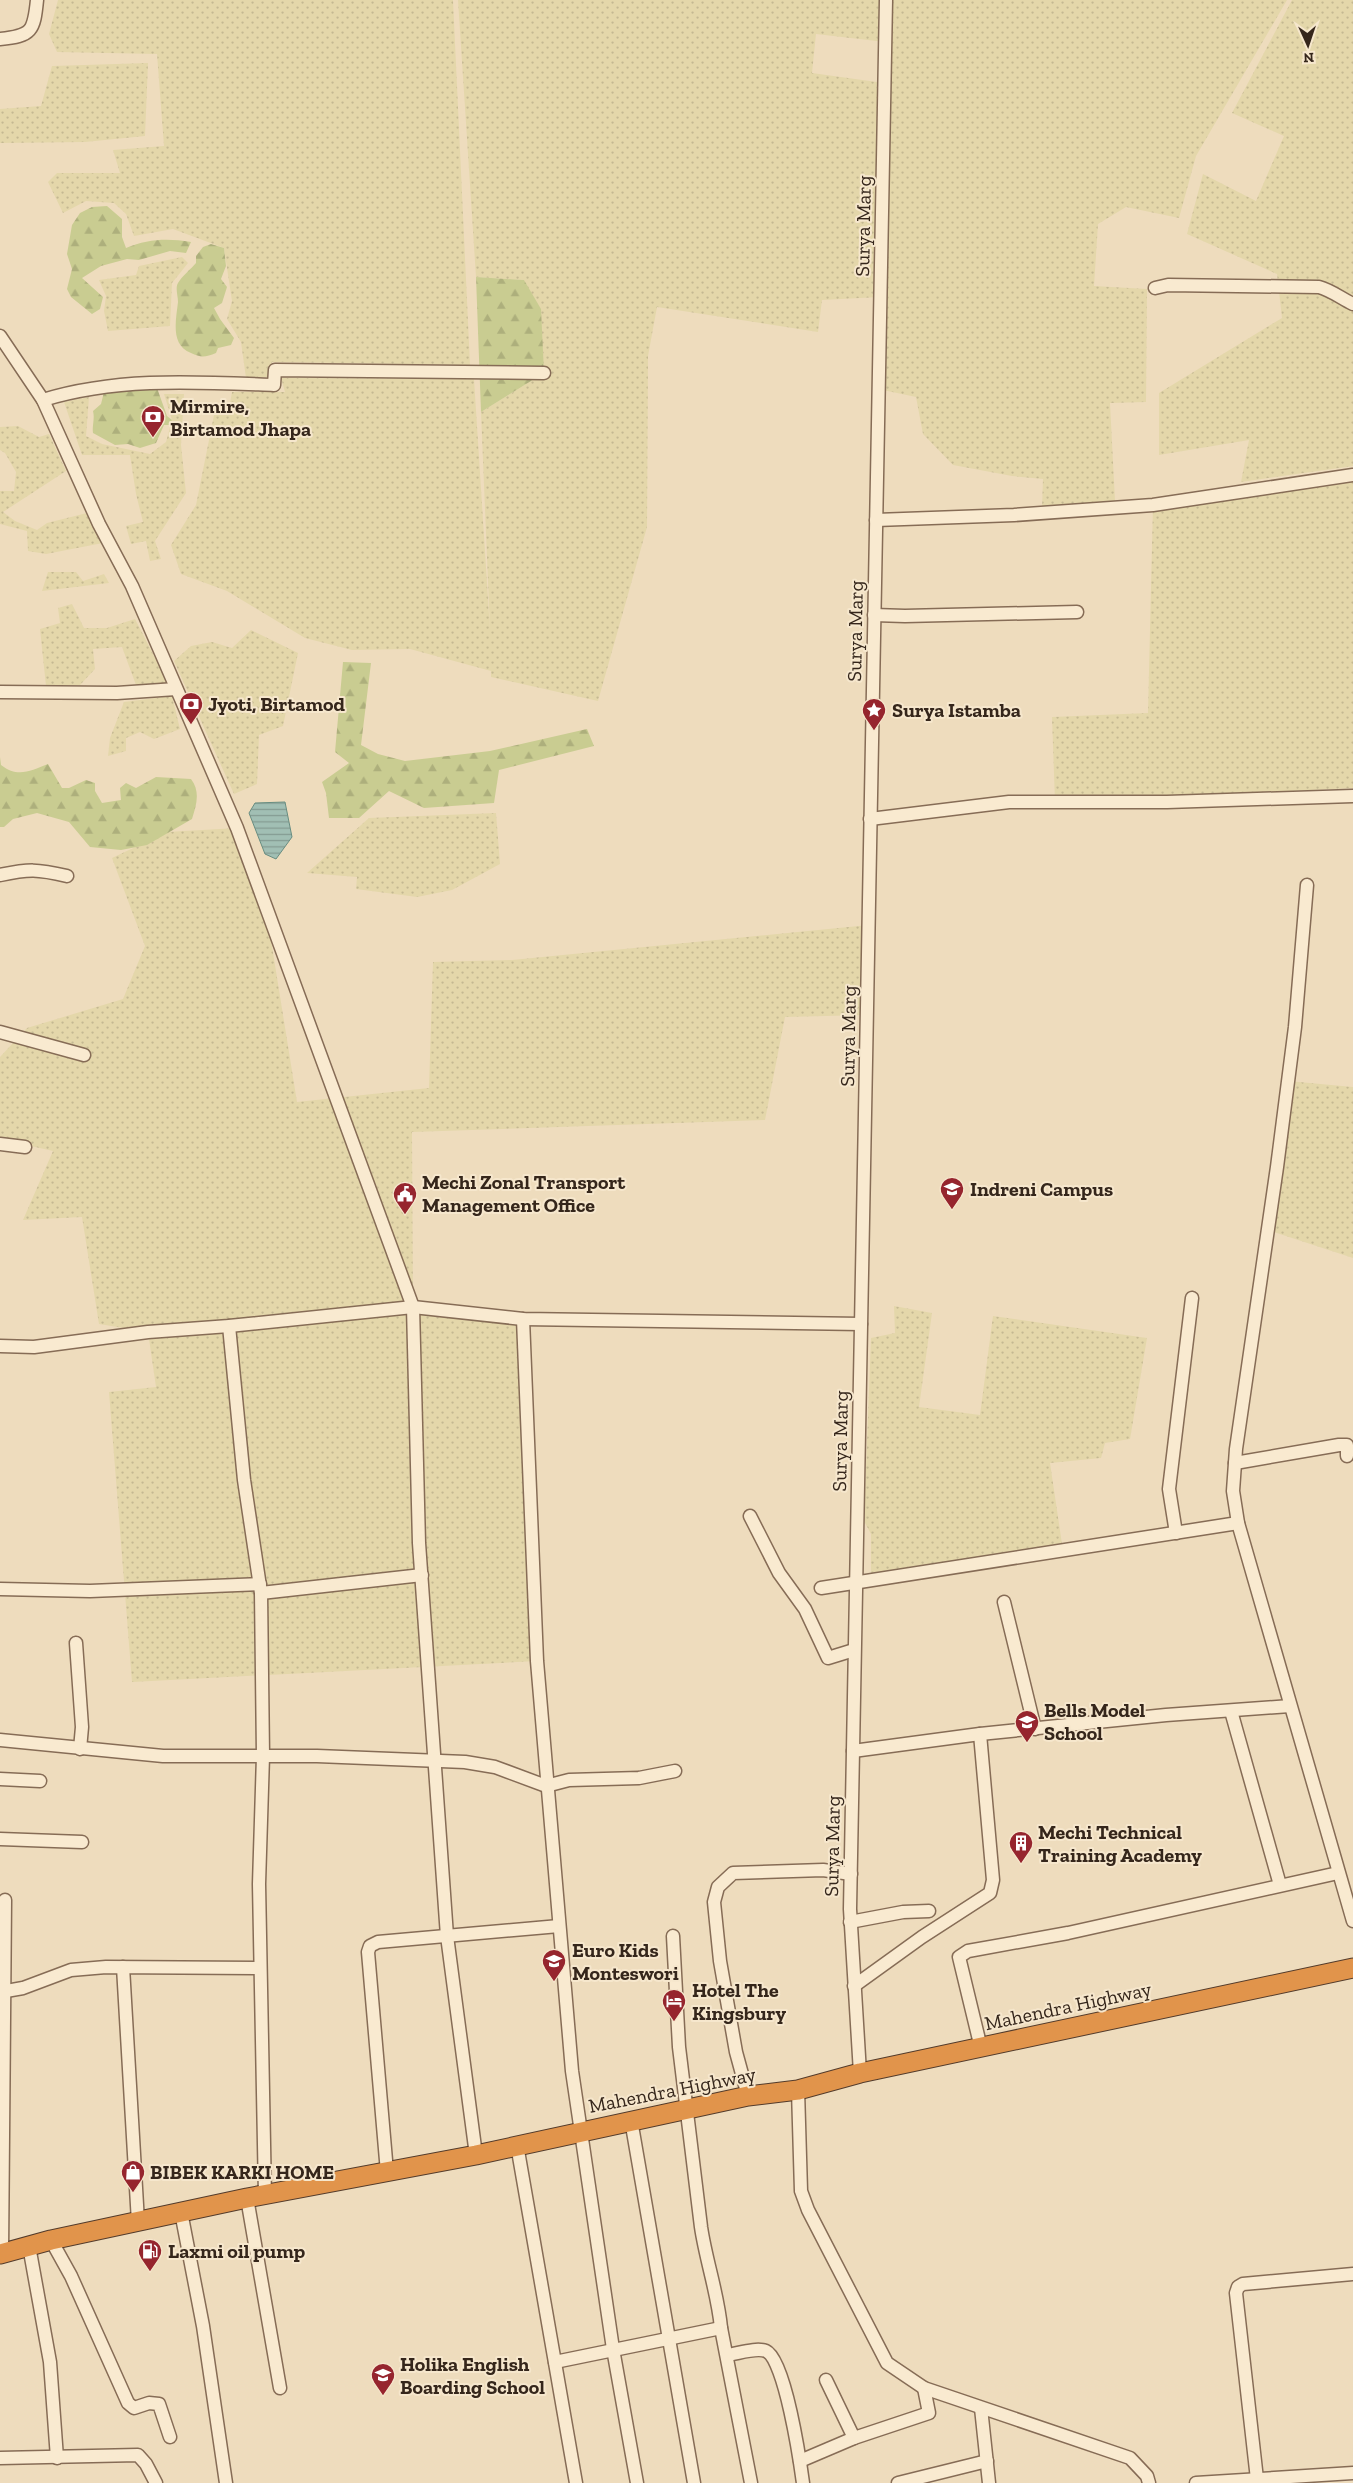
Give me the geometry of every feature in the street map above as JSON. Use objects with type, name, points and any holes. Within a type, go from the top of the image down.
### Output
[{"type":"highway","name":"Mahendra Highway","points":[[1,2254],[52,2240],[181,2212],[476,2155],[687,2108],[748,2096],[798,2090],[860,2073],[1353,1968]]},
{"type":"street","points":[[0,39],[25,35],[31,29],[35,21],[37,0]]},
{"type":"street","name":"Surya Marg","points":[[860,2073],[850,1922],[886,0]]},
{"type":"street","points":[[1155,288],[1168,285],[1319,287],[1328,289],[1353,304]]},
{"type":"street","points":[[0,336],[43,400],[99,524],[132,586],[237,828],[413,1307],[422,1574],[447,1936],[476,2155]]},
{"type":"street","points":[[43,400],[74,390],[150,382],[274,384],[274,370],[544,373]]},
{"type":"street","points":[[876,520],[1014,515],[1153,504],[1353,474]]},
{"type":"street","points":[[874,615],[1076,612]]},
{"type":"street","points":[[0,692],[117,693],[176,689]]},
{"type":"street","points":[[870,819],[1009,802],[1353,799]]},
{"type":"street","points":[[0,875],[23,870],[45,870],[67,876]]},
{"type":"street","points":[[1307,885],[1295,1027],[1235,1463],[1233,1491],[1238,1523],[1353,1921]]},
{"type":"street","points":[[0,1032],[84,1055]]},
{"type":"street","points":[[0,1144],[26,1147]]},
{"type":"street","points":[[1176,1533],[1169,1489],[1192,1298]]},
{"type":"street","points":[[0,1346],[34,1347],[148,1332],[229,1326],[413,1307],[523,1319],[861,1324]]},
{"type":"street","points":[[523,1319],[536,1651],[546,1786],[579,2132],[612,2349],[637,2483]]},
{"type":"street","points":[[229,1326],[244,1480],[260,1588],[263,1756],[259,1884],[260,1968],[256,2197],[280,2388]]},
{"type":"street","points":[[1235,1463],[1338,1445],[1347,1445],[1348,1456]]},
{"type":"street","points":[[750,1516],[779,1573],[805,1609],[828,1658],[854,1650]]},
{"type":"street","points":[[821,1588],[1238,1523]]},
{"type":"street","points":[[0,1588],[90,1591],[260,1588],[422,1574]]},
{"type":"street","points":[[1004,1602],[1035,1729]]},
{"type":"street","points":[[76,1643],[82,1727],[80,1749]]},
{"type":"street","points":[[853,1751],[980,1734],[1290,1706]]},
{"type":"street","points":[[1231,1711],[1280,1885]]},
{"type":"street","points":[[854,1986],[922,1937],[990,1893],[993,1880],[980,1734]]},
{"type":"street","points":[[0,1740],[163,1756],[263,1756],[465,1762],[495,1767],[546,1786],[569,1780],[630,1778],[675,1771]]},
{"type":"street","points":[[0,1779],[40,1781]]},
{"type":"street","points":[[0,1839],[82,1842]]},
{"type":"street","points":[[748,2096],[736,2052],[720,1961],[714,1902],[718,1887],[733,1873],[823,1870],[851,1874]]},
{"type":"street","points":[[981,2048],[959,1957],[968,1951],[1078,1930],[1338,1872]]},
{"type":"street","points":[[1,2254],[2,1992],[5,1900]]},
{"type":"street","points":[[850,1922],[903,1912],[929,1911]]},
{"type":"street","points":[[387,2172],[368,1952],[370,1946],[378,1942],[559,1926]]},
{"type":"street","points":[[673,1936],[679,2047],[705,2256],[719,2308],[721,2328],[728,2356],[751,2483]]},
{"type":"street","points":[[2,1992],[23,1988],[71,1970],[123,1967],[260,1968]]},
{"type":"street","points":[[123,1967],[138,2222]]},
{"type":"street","points":[[798,2090],[801,2191],[808,2210],[887,2363],[924,2388],[1130,2458],[1147,2476],[1149,2483]]},
{"type":"street","points":[[631,2120],[694,2483]]},
{"type":"street","points":[[517,2145],[542,2299],[556,2362],[576,2483]]},
{"type":"street","points":[[181,2212],[203,2326],[226,2483]]},
{"type":"street","points":[[52,2240],[71,2276],[128,2403],[134,2408],[149,2403],[159,2404],[170,2437]]},
{"type":"street","points":[[29,2246],[50,2362],[56,2458]]},
{"type":"street","points":[[1257,2479],[1236,2293],[1238,2287],[1243,2284],[1353,2274]]},
{"type":"street","points":[[556,2362],[721,2328]]},
{"type":"street","points":[[728,2356],[760,2350],[767,2351],[771,2356],[782,2382],[796,2434],[803,2483]]},
{"type":"street","points":[[826,2380],[854,2438]]},
{"type":"street","points":[[800,2461],[854,2438],[929,2413],[924,2388]]},
{"type":"street","points":[[981,2408],[989,2483]]},
{"type":"street","points":[[0,2458],[138,2455],[146,2464],[156,2483]]},
{"type":"street","points":[[898,2483],[987,2462]]},
{"type":"street","points":[[1196,2483],[1353,2473]]},
{"type":"shaded area","points":[[58,0],[453,0],[470,365],[272,362],[267,377],[246,378],[241,342],[227,319],[232,301],[224,248],[173,229],[134,236],[126,214],[114,203],[86,201],[63,213],[48,182],[57,173],[120,173],[113,150],[164,146],[157,54],[57,52],[49,34]]},
{"type":"shaded area","points":[[458,0],[1287,0],[1196,156],[1179,218],[1126,207],[1098,224],[1094,286],[1147,289],[1146,402],[1110,403],[1115,501],[1042,508],[1043,479],[1012,476],[953,465],[923,434],[916,397],[878,389],[880,297],[822,300],[818,332],[657,307],[648,356],[647,527],[598,701],[491,677],[491,671],[410,649],[352,650],[305,638],[227,591],[181,574],[171,545],[196,505],[215,410],[229,409],[232,392],[285,392],[281,378],[474,379],[490,630],[481,412],[544,373],[524,280],[476,277]],"holes":[[[816,34],[885,42],[884,83],[812,73]]]},
{"type":"shaded area","points":[[1292,0],[1353,0],[1353,466],[1241,482],[1249,440],[1159,455],[1159,393],[1282,318],[1277,274],[1187,234],[1203,174],[1256,201],[1284,136],[1232,113]]},
{"type":"shaded area","points":[[148,63],[145,136],[85,142],[0,143],[0,109],[41,106],[52,66]]},
{"type":"shaded area","points":[[182,257],[188,263],[172,283],[170,326],[108,331],[104,311],[106,296],[99,280],[136,275],[139,266]]},
{"type":"shaded area","points":[[164,394],[184,394],[181,445],[186,493],[155,541],[161,559],[150,561],[146,541],[131,544],[126,526],[143,522],[136,494],[130,455],[82,455],[64,402],[89,397],[86,436],[102,444],[150,454],[166,442],[172,420]]},
{"type":"shaded area","points":[[18,426],[39,437],[49,434],[66,471],[3,512],[15,521],[37,530],[47,523],[87,513],[103,543],[46,554],[28,551],[27,531],[0,524],[0,491],[14,491],[16,472],[5,453],[0,450],[0,427]]},
{"type":"shaded area","points":[[1353,480],[1353,788],[1055,802],[1052,717],[1148,713],[1153,505]]},
{"type":"shaded area","points":[[48,572],[76,572],[83,581],[104,574],[109,583],[42,591]]},
{"type":"shaded area","points":[[72,604],[84,628],[107,628],[135,619],[168,683],[136,685],[122,647],[93,649],[95,669],[80,685],[46,686],[40,629],[60,623],[58,608]]},
{"type":"shaded area","points":[[251,630],[298,653],[283,726],[259,735],[257,784],[234,794],[174,661],[191,646],[212,642],[232,648]]},
{"type":"shaded area","points":[[172,696],[180,729],[154,739],[140,732],[126,738],[126,751],[108,756],[110,738],[124,702]]},
{"type":"shaded area","points":[[496,813],[500,864],[452,890],[417,897],[356,889],[357,877],[307,873],[369,818]]},
{"type":"shaded area","points":[[237,828],[266,909],[297,1102],[429,1088],[433,962],[512,960],[869,925],[867,1015],[785,1017],[765,1120],[412,1132],[413,1307],[523,1319],[537,1661],[132,1682],[109,1392],[156,1387],[148,1332],[99,1324],[82,1217],[23,1220],[53,1151],[0,1139],[0,1057],[27,1028],[123,999],[145,946],[112,858],[167,832]]},
{"type":"shaded area","points":[[1288,1081],[1353,1087],[1353,1258],[1268,1230]]},
{"type":"shaded area","points":[[894,1306],[932,1313],[919,1407],[980,1415],[993,1316],[1147,1338],[1130,1439],[1105,1443],[1101,1458],[1050,1463],[1062,1544],[871,1573],[871,1534],[864,1521],[871,1338],[895,1333]]},
{"type":"green space","points":[[107,206],[122,219],[122,237],[126,248],[158,240],[191,242],[186,253],[170,251],[139,260],[127,259],[101,266],[82,278],[103,297],[100,309],[92,314],[71,297],[67,289],[72,269],[67,254],[72,225],[80,213],[92,207]]},
{"type":"green space","points":[[211,244],[224,248],[226,266],[221,279],[227,287],[222,303],[214,308],[234,338],[231,345],[218,348],[216,353],[201,356],[184,349],[177,338],[177,287],[180,280],[196,263],[196,256],[203,247]]},
{"type":"green space","points":[[476,277],[524,280],[541,309],[544,373],[481,412]]},
{"type":"green space","points":[[157,388],[167,416],[172,420],[169,425],[164,425],[156,443],[140,448],[128,444],[115,445],[93,433],[93,411],[101,404],[104,392]]},
{"type":"green space","points":[[343,662],[371,663],[361,745],[378,754],[405,761],[490,751],[587,729],[594,746],[499,770],[494,803],[424,808],[389,791],[359,818],[329,818],[326,793],[322,782],[349,763],[335,752]]},
{"type":"green space","points":[[0,757],[1,765],[7,769],[19,772],[30,771],[48,764],[62,788],[69,788],[86,780],[95,783],[95,791],[102,803],[121,800],[120,788],[126,783],[136,788],[156,777],[191,779],[197,794],[195,809],[192,819],[147,845],[121,850],[90,847],[69,822],[37,813],[13,819],[4,827],[0,827]]},
{"type":"water","points":[[285,802],[292,837],[276,859],[265,854],[249,813],[255,803]]},
{"type":"place","name":"Mirmire, Birtamod Jhapa","points":[[153,438]]},
{"type":"place","name":"Jyoti, Birtamod","points":[[191,725]]},
{"type":"place","name":"Surya Istamba","points":[[874,731]]},
{"type":"place","name":"Indreni Campus","points":[[952,1210]]},
{"type":"place","name":"Mechi Zonal Transport Management Office","points":[[405,1215]]},
{"type":"place","name":"Bells Model School","points":[[1027,1743]]},
{"type":"place","name":"Mechi Technical Training Academy","points":[[1021,1864]]},
{"type":"place","name":"Euro Kids Monteswori","points":[[554,1982]]},
{"type":"place","name":"Hotel The Kingsbury","points":[[674,2022]]},
{"type":"place","name":"BIBEK KARKI HOME","points":[[133,2193]]},
{"type":"place","name":"Laxmi oil pump","points":[[150,2272]]},
{"type":"place","name":"Holika English Boarding School","points":[[383,2396]]}]
